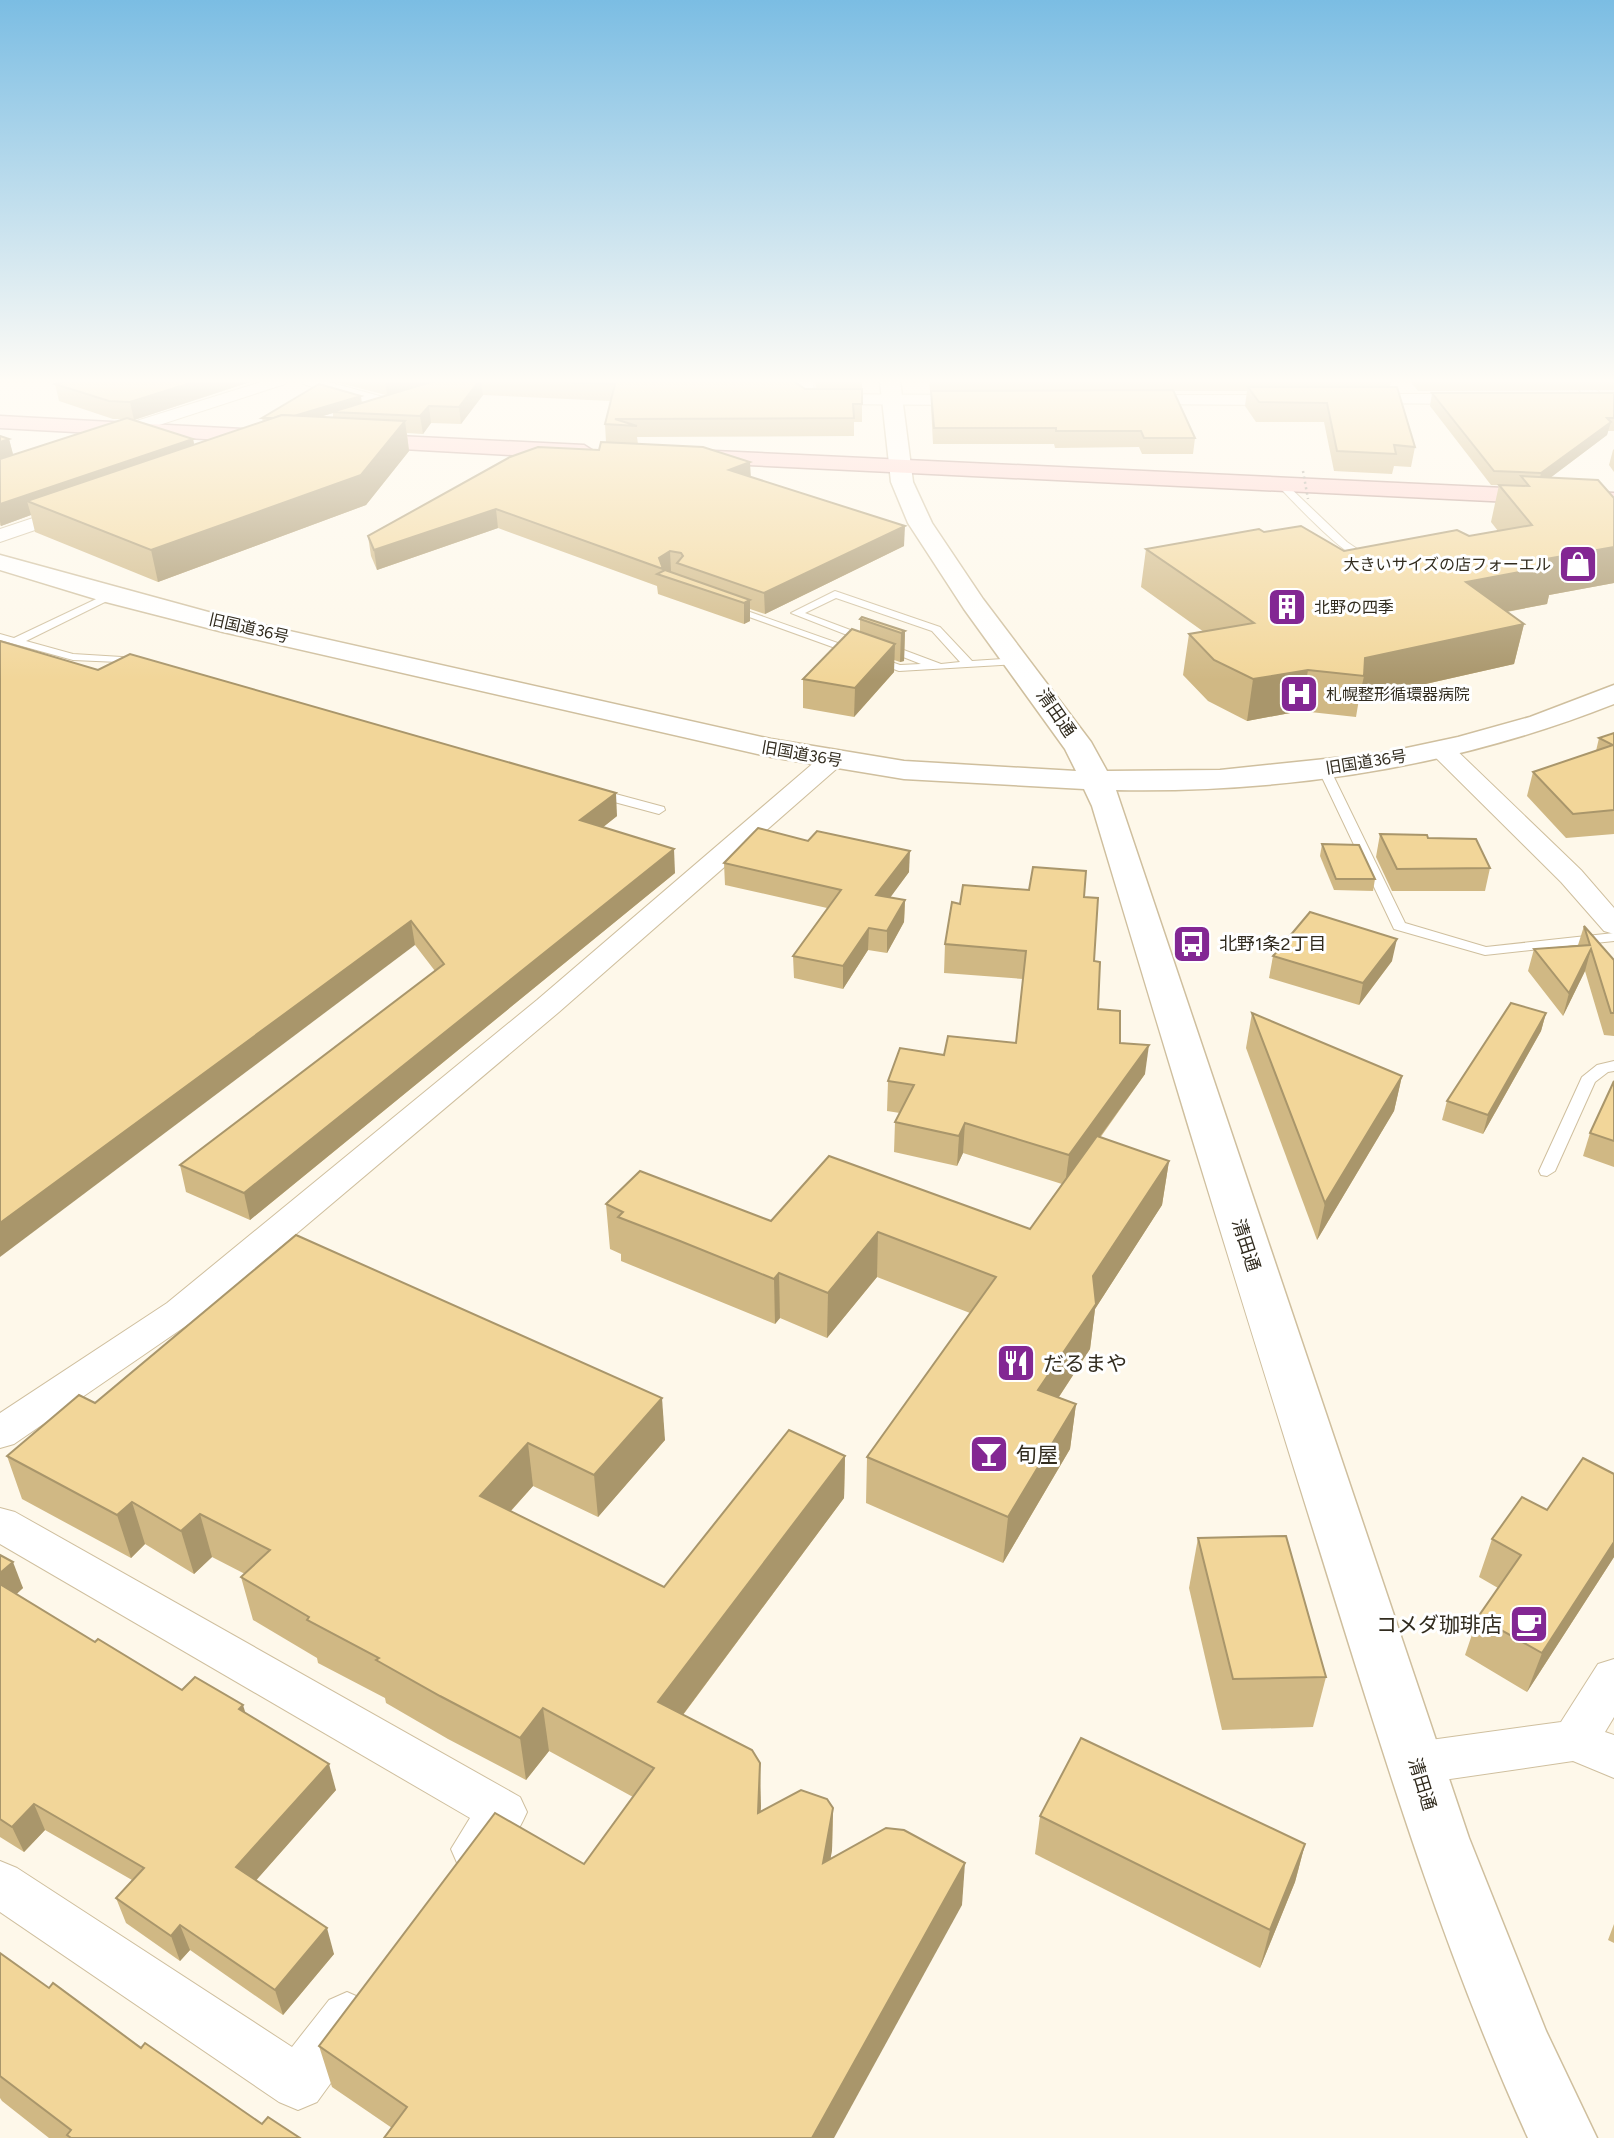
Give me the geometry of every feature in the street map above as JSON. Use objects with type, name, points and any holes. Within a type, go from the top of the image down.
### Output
[{"type":"highway","points":[[1214,481],[1614,499]]},
{"type":"street","name":"清田通","points":[[902,481],[920,523],[972,603],[1018,661],[1080,748],[1108,806],[1237,1217],[1439,1838],[1522,2051],[1563,2138]]},
{"type":"street","points":[[0,536],[90,505]]},
{"type":"street","name":"旧国道36号","points":[[0,562],[111,595],[751,745],[882,768],[1096,782],[1184,780],[1324,769],[1441,748],[1546,721],[1614,694]]},
{"type":"street","points":[[1441,748],[1571,876],[1614,925]]},
{"type":"street","points":[[0,1433],[180,1311],[548,1006],[833,759]]},
{"type":"street","points":[[0,1524],[503,1812],[445,1888]]},
{"type":"street","points":[[1416,1763],[1595,1748],[1614,1678]]},
{"type":"street","points":[[0,1884],[298,2083],[372,1986]]},
{"type":"lane","points":[[1282,484],[1360,558],[1377,562]]},
{"type":"lane","points":[[940,667],[796,613],[835,594],[936,629],[969,665]]},
{"type":"lane","points":[[16,641],[111,595]]},
{"type":"lane","points":[[722,605],[899,668],[1018,661]]},
{"type":"lane","points":[[0,636],[73,657],[136,660],[150,664]]},
{"type":"lane","points":[[1324,769],[1399,926],[1485,951],[1614,937]]},
{"type":"lane","points":[[578,787],[659,810]]},
{"type":"lane","points":[[1547,1171],[1588,1080],[1602,1068],[1614,1066]]},
{"type":"path","points":[[1305,481],[1308,499]]},
{"type":"building","points":[[0,481],[69,481],[0,504]]},
{"type":"building","points":[[87,481],[345,481],[151,550],[27,501]]},
{"type":"building","points":[[467,481],[763,481],[905,526],[764,593],[677,563],[683,556],[681,553],[670,551],[659,558],[663,569],[496,509],[374,550],[368,536]]},
{"type":"building","points":[[1525,481],[1599,481],[1614,498],[1614,547],[1546,559],[1557,565],[1466,582],[1524,624],[1365,658],[1364,676],[1308,670],[1253,679],[1214,660],[1189,634],[1254,623],[1146,549],[1259,529],[1264,532],[1301,526],[1344,551],[1457,530],[1469,536],[1532,525],[1499,485],[1529,486]]},
{"type":"building","points":[[665,570],[750,600],[744,603],[657,574]]},
{"type":"building","points":[[862,617],[905,631],[901,633],[860,619]]},
{"type":"building","points":[[852,629],[895,644],[855,688],[803,679]]},
{"type":"building","points":[[0,641],[98,670],[130,654],[616,793],[580,820],[674,849],[244,1193],[180,1165],[444,964],[411,921],[0,1223]]},
{"type":"building","points":[[1614,733],[1614,810],[1573,814],[1533,772],[1613,745],[1599,738]]},
{"type":"building","points":[[758,828],[808,841],[817,831],[910,851],[876,895],[905,900],[887,931],[869,928],[843,966],[793,956],[841,890],[724,863]]},
{"type":"building","points":[[1380,834],[1476,839],[1490,868],[1397,869]]},
{"type":"building","points":[[1322,844],[1359,845],[1375,879],[1336,879]]},
{"type":"building","points":[[1033,867],[1086,871],[1084,897],[1098,898],[1094,961],[1100,962],[1098,1009],[1120,1011],[1120,1043],[1149,1045],[1069,1155],[965,1123],[959,1136],[895,1122],[914,1085],[888,1081],[900,1048],[944,1055],[948,1036],[1016,1043],[1026,951],[945,944],[952,902],[960,904],[963,885],[1029,890]]},
{"type":"building","points":[[1310,912],[1397,939],[1363,983],[1273,956]]},
{"type":"building","points":[[1584,926],[1614,960],[1614,1013],[1611,1013],[1591,949],[1569,993],[1534,949],[1590,945]]},
{"type":"building","points":[[1511,1003],[1546,1013],[1488,1115],[1447,1101]]},
{"type":"building","points":[[1252,1013],[1402,1076],[1325,1203]]},
{"type":"building","points":[[1614,1081],[1614,1141],[1590,1133]]},
{"type":"building","points":[[1097,1136],[1169,1161],[1093,1276],[1096,1304],[1038,1390],[1076,1404],[1008,1517],[867,1457],[996,1277],[878,1232],[828,1293],[779,1273],[774,1279],[618,1217],[623,1212],[606,1204],[640,1171],[771,1221],[829,1156],[1030,1229]]},
{"type":"building","points":[[296,1235],[662,1398],[594,1475],[528,1443],[480,1496],[664,1587],[789,1430],[845,1456],[658,1702],[752,1750],[760,1763],[758,1813],[801,1790],[827,1799],[833,1808],[823,1863],[886,1828],[904,1830],[965,1863],[812,2138],[384,2138],[407,2107],[319,2046],[495,1813],[584,1864],[654,1768],[543,1708],[520,1738],[440,1696],[376,1660],[379,1658],[307,1620],[309,1617],[241,1577],[270,1550],[200,1514],[181,1531],[132,1502],[117,1515],[7,1456],[79,1395],[95,1403]]},
{"type":"building","name":"コメダ珈琲店","points":[[1583,1458],[1614,1474],[1614,1542],[1542,1653],[1478,1617],[1521,1555],[1492,1539],[1522,1497],[1547,1510]]},
{"type":"building","points":[[1286,1536],[1326,1677],[1233,1679],[1198,1538]]},
{"type":"building","points":[[0,1555],[13,1562],[0,1573]]},
{"type":"building","points":[[0,1584],[95,1642],[98,1639],[182,1690],[195,1677],[243,1705],[239,1709],[329,1764],[236,1867],[327,1928],[275,1990],[180,1925],[171,1936],[116,1898],[144,1868],[34,1804],[12,1827],[0,1819]]},
{"type":"building","points":[[1081,1738],[1305,1844],[1270,1930],[1040,1816]]},
{"type":"building","points":[[0,1953],[49,1988],[53,1983],[141,2048],[145,2043],[262,2124],[268,2117],[300,2138],[71,2138],[67,2135],[71,2130],[0,2076]]},
{"type":"place","name":"大きいサイズの店フォーエル","points":[[1578,564]]},
{"type":"place","name":"北野の四季","points":[[1287,607]]},
{"type":"place","name":"札幌整形循環器病院","points":[[1299,694]]},
{"type":"place","name":"北野1条2丁目","points":[[1192,944]]},
{"type":"place","name":"だるまや","points":[[1016,1363]]},
{"type":"place","name":"旬屋","points":[[989,1454]]},
{"type":"place","name":"コメダ珈琲店","points":[[1529,1624]]}]
